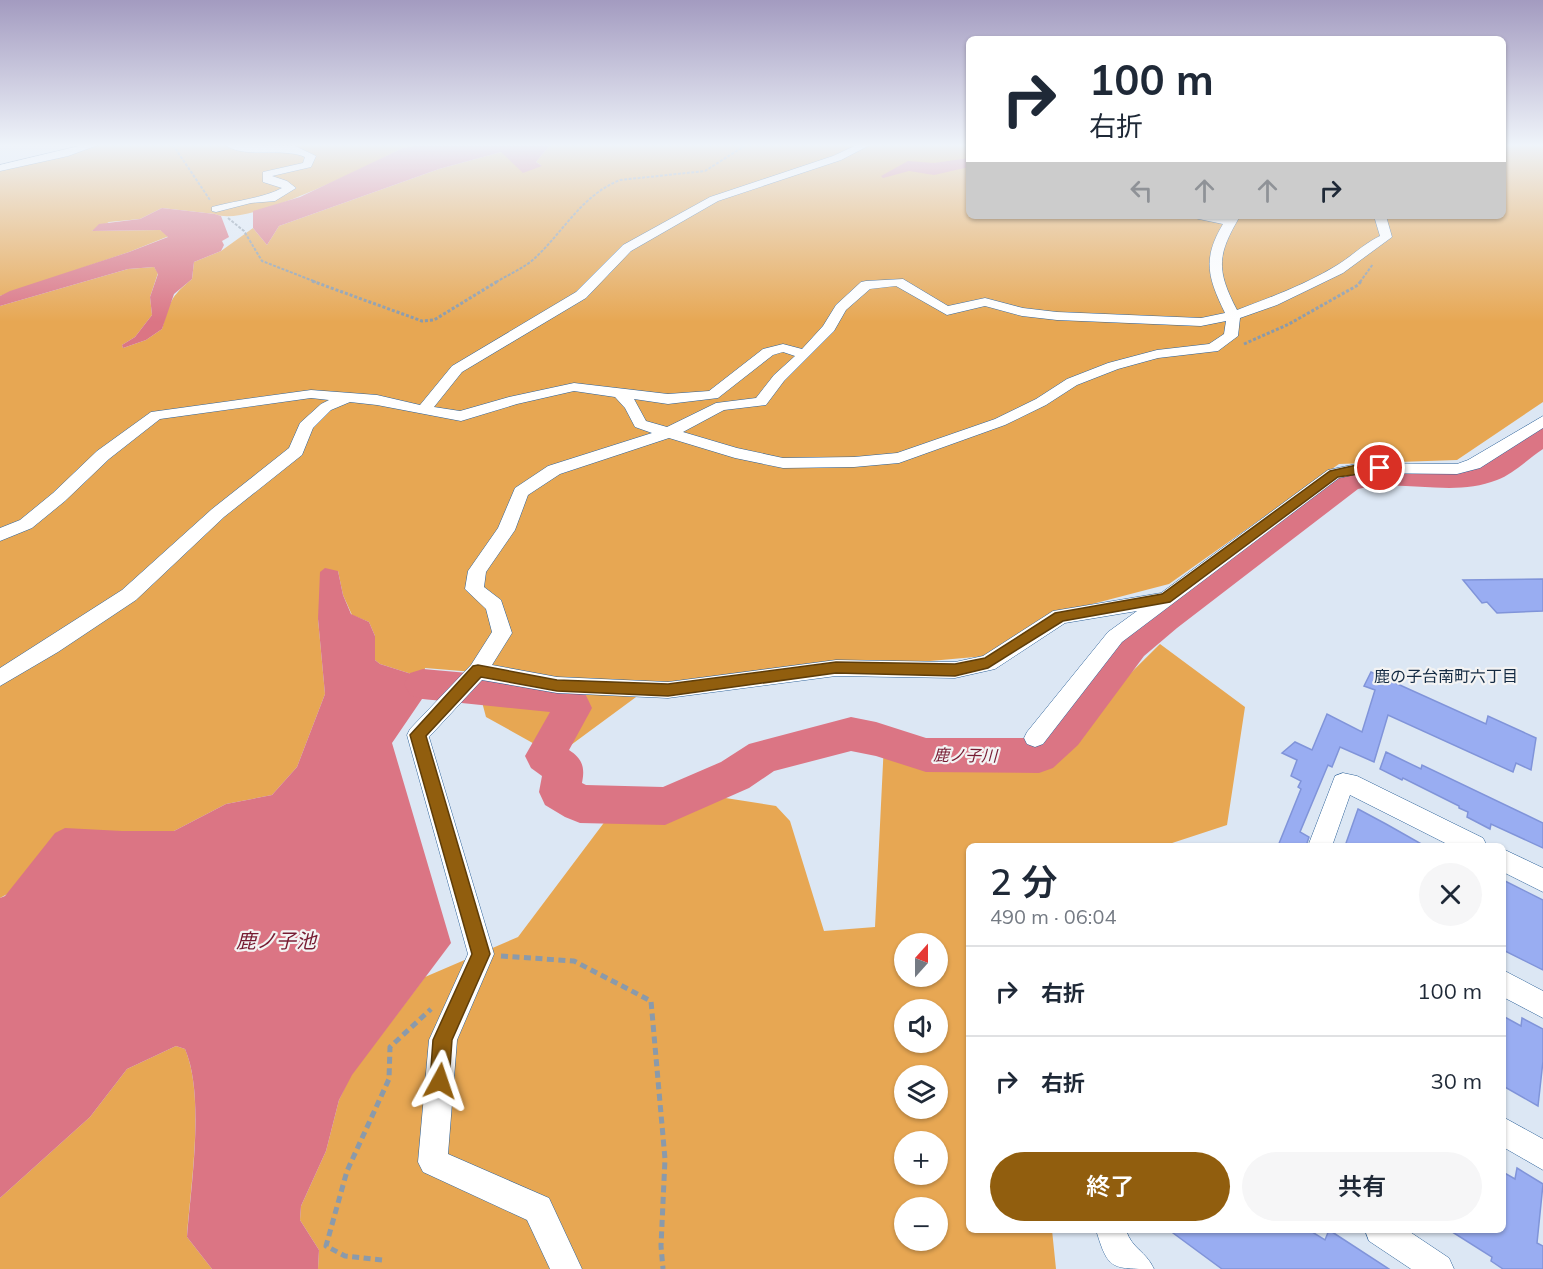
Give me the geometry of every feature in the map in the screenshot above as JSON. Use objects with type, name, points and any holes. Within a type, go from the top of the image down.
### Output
[{"type":"street","points":[[216,209],[234,204]]},
{"type":"street","points":[[424,410],[456,369],[581,295],[627,248],[705,204]]},
{"type":"street","points":[[620,393],[632,406],[640,424],[735,453],[783,463],[854,462],[899,458],[1000,422],[1041,402],[1072,382],[1113,366],[1157,354],[1214,348],[1231,336],[1233,316],[1221,292],[1215,263],[1218,243],[1233,219]]},
{"type":"street","points":[[566,1269],[538,1209],[433,1162],[443,1040],[481,954],[418,735],[478,670],[502,633],[494,605],[474,589],[477,571],[506,530],[521,492],[554,470],[668,433],[721,406],[761,402],[779,378],[806,354],[830,328],[842,309],[866,285],[898,282],[912,288],[947,311],[968,304],[985,302],[1022,312],[1057,316],[1201,322],[1233,316],[1272,302],[1340,270],[1371,245],[1386,237],[1381,219]]},
{"type":"street","points":[[0,535],[26,524],[59,497],[103,454],[156,415],[312,394],[377,400],[460,416],[514,400],[574,387],[668,399],[713,395],[768,352],[783,348],[806,354]]},
{"type":"street","points":[[0,678],[129,595],[218,513],[296,451],[306,426],[326,407],[348,397]]},
{"type":"street","points":[[1035,738],[1115,637],[1334,474],[1361,468],[1457,469],[1474,464],[1543,421]]},
{"type":"street","points":[[478,670],[557,685],[668,690],[836,668],[955,670],[988,663],[1059,616],[1165,599]]},
{"type":"street","points":[[1321,843],[1343,783],[1349,783],[1468,843]]},
{"type":"street","points":[[1506,862],[1543,880]]},
{"type":"street","points":[[1506,985],[1543,1005]]},
{"type":"street","points":[[1506,1133],[1543,1155]]},
{"type":"street","points":[[1112,1233],[1117,1252],[1138,1269]]},
{"type":"street","points":[[1384,1233],[1438,1269]]},
{"type":"path","points":[[213,204],[244,231],[262,261],[422,321],[435,320],[534,259],[584,204]]},
{"type":"path","points":[[481,954],[574,961],[651,1001],[665,1159],[661,1246],[663,1269]]},
{"type":"path","points":[[382,1260],[345,1256],[326,1246],[347,1171],[389,1079],[390,1047],[433,1008]]},
{"type":"shaded area","points":[[0,204],[278,204],[231,216],[162,208],[140,219],[109,222],[92,231],[160,230],[169,236],[0,296]]},
{"type":"shaded area","points":[[340,204],[966,204],[966,219],[1506,219],[1506,204],[1543,204],[1543,402],[1457,460],[1339,464],[1169,584],[1046,616],[986,656],[651,686],[556,756],[486,717],[474,672],[425,668],[424,678],[380,664],[375,660],[375,636],[369,622],[352,615],[343,595],[338,571],[318,619],[325,694],[297,767],[272,795],[226,804],[174,831],[122,831],[0,898],[0,306],[128,269],[154,267],[158,273],[150,297],[152,315],[135,337],[122,345],[123,348],[146,340],[162,329],[172,301],[192,279],[194,262],[221,251],[253,228],[267,245],[279,226]]},
{"type":"shaded area","points":[[1160,644],[1245,707],[1227,825],[1172,843],[966,843],[966,1233],[1052,1233],[1056,1269],[318,1269],[319,1250],[300,1220],[301,1206],[326,1151],[339,1100],[351,1075],[425,977],[518,937],[609,816],[719,797],[776,806],[790,821],[824,931],[875,927],[884,743],[1053,750]]},
{"type":"shaded area","points":[[176,1046],[185,1049],[191,1068],[194,1091],[195,1141],[187,1237],[212,1269],[0,1269],[0,1198],[90,1117],[127,1069]]},
{"type":"water","points":[[276,204],[340,204],[279,226],[267,245],[253,228],[253,211]]},
{"type":"water","points":[[162,208],[221,216],[229,237],[222,241],[224,245],[221,251],[194,262],[192,279],[174,294],[162,329],[146,340],[123,348],[122,345],[135,337],[152,315],[150,297],[158,274],[154,267],[128,269],[0,306],[0,296],[10,291],[168,237],[160,230],[92,231],[99,224],[140,219]]},
{"type":"water","name":"鹿ノ子池","points":[[325,568],[338,571],[343,595],[351,614],[369,622],[375,636],[375,660],[380,664],[424,678],[432,679],[440,675],[473,685],[471,700],[422,699],[392,743],[451,943],[352,1075],[339,1100],[326,1151],[301,1206],[300,1220],[319,1250],[318,1269],[212,1269],[187,1237],[195,1115],[191,1068],[185,1049],[176,1046],[127,1069],[90,1117],[0,1198],[0,898],[5,896],[55,833],[65,828],[174,831],[226,804],[272,795],[297,767],[325,694],[318,619],[320,572]]},
{"type":"building","points":[[1543,579],[1543,611],[1497,613],[1487,602],[1482,603],[1463,580]]},
{"type":"building","points":[[1371,672],[1486,724],[1488,716],[1536,738],[1531,770],[1516,763],[1513,772],[1388,715],[1374,762],[1340,747],[1332,767],[1328,765],[1300,832],[1309,837],[1307,843],[1279,843],[1301,789],[1298,787],[1301,781],[1291,776],[1297,760],[1282,753],[1295,742],[1312,750],[1327,714],[1362,732],[1375,690],[1364,686]]},
{"type":"building","points":[[1386,752],[1421,769],[1422,765],[1543,823],[1543,848],[1491,824],[1490,829],[1467,817],[1468,812],[1459,806],[1380,769]]},
{"type":"building","points":[[1358,809],[1420,843],[1346,843]]},
{"type":"building","points":[[1506,882],[1543,900],[1543,970],[1506,952]]},
{"type":"building","points":[[1506,1018],[1521,1026],[1522,1018],[1543,1029],[1543,1061],[1538,1106],[1506,1088]]},
{"type":"building","points":[[1517,1168],[1543,1184],[1537,1243],[1543,1246],[1543,1269],[1503,1269],[1491,1261],[1492,1257],[1454,1233],[1506,1233],[1506,1174],[1515,1179]]},
{"type":"building","points":[[1173,1233],[1314,1233],[1325,1240],[1328,1233],[1334,1233],[1389,1269],[1222,1269]]},
{"type":"waterway","name":"鹿ノ子川","points":[[423,684],[568,698],[573,708],[545,756],[564,769],[560,792],[580,804],[665,806],[735,775],[763,756],[851,734],[876,739],[926,755],[1039,756],[1064,733],[1131,646],[1164,618],[1348,481],[1374,475],[1458,478],[1487,473],[1543,436]]},
{"type":"district","name":"鹿の子台南町六丁目","points":[[1446,676]]},
{"type":"route","points":[[440,1081],[443,1040],[481,954],[418,735],[478,670],[557,685],[668,690],[836,668],[955,670],[988,663],[1059,616],[1165,599],[1334,474],[1361,468],[1380,468]]}]
